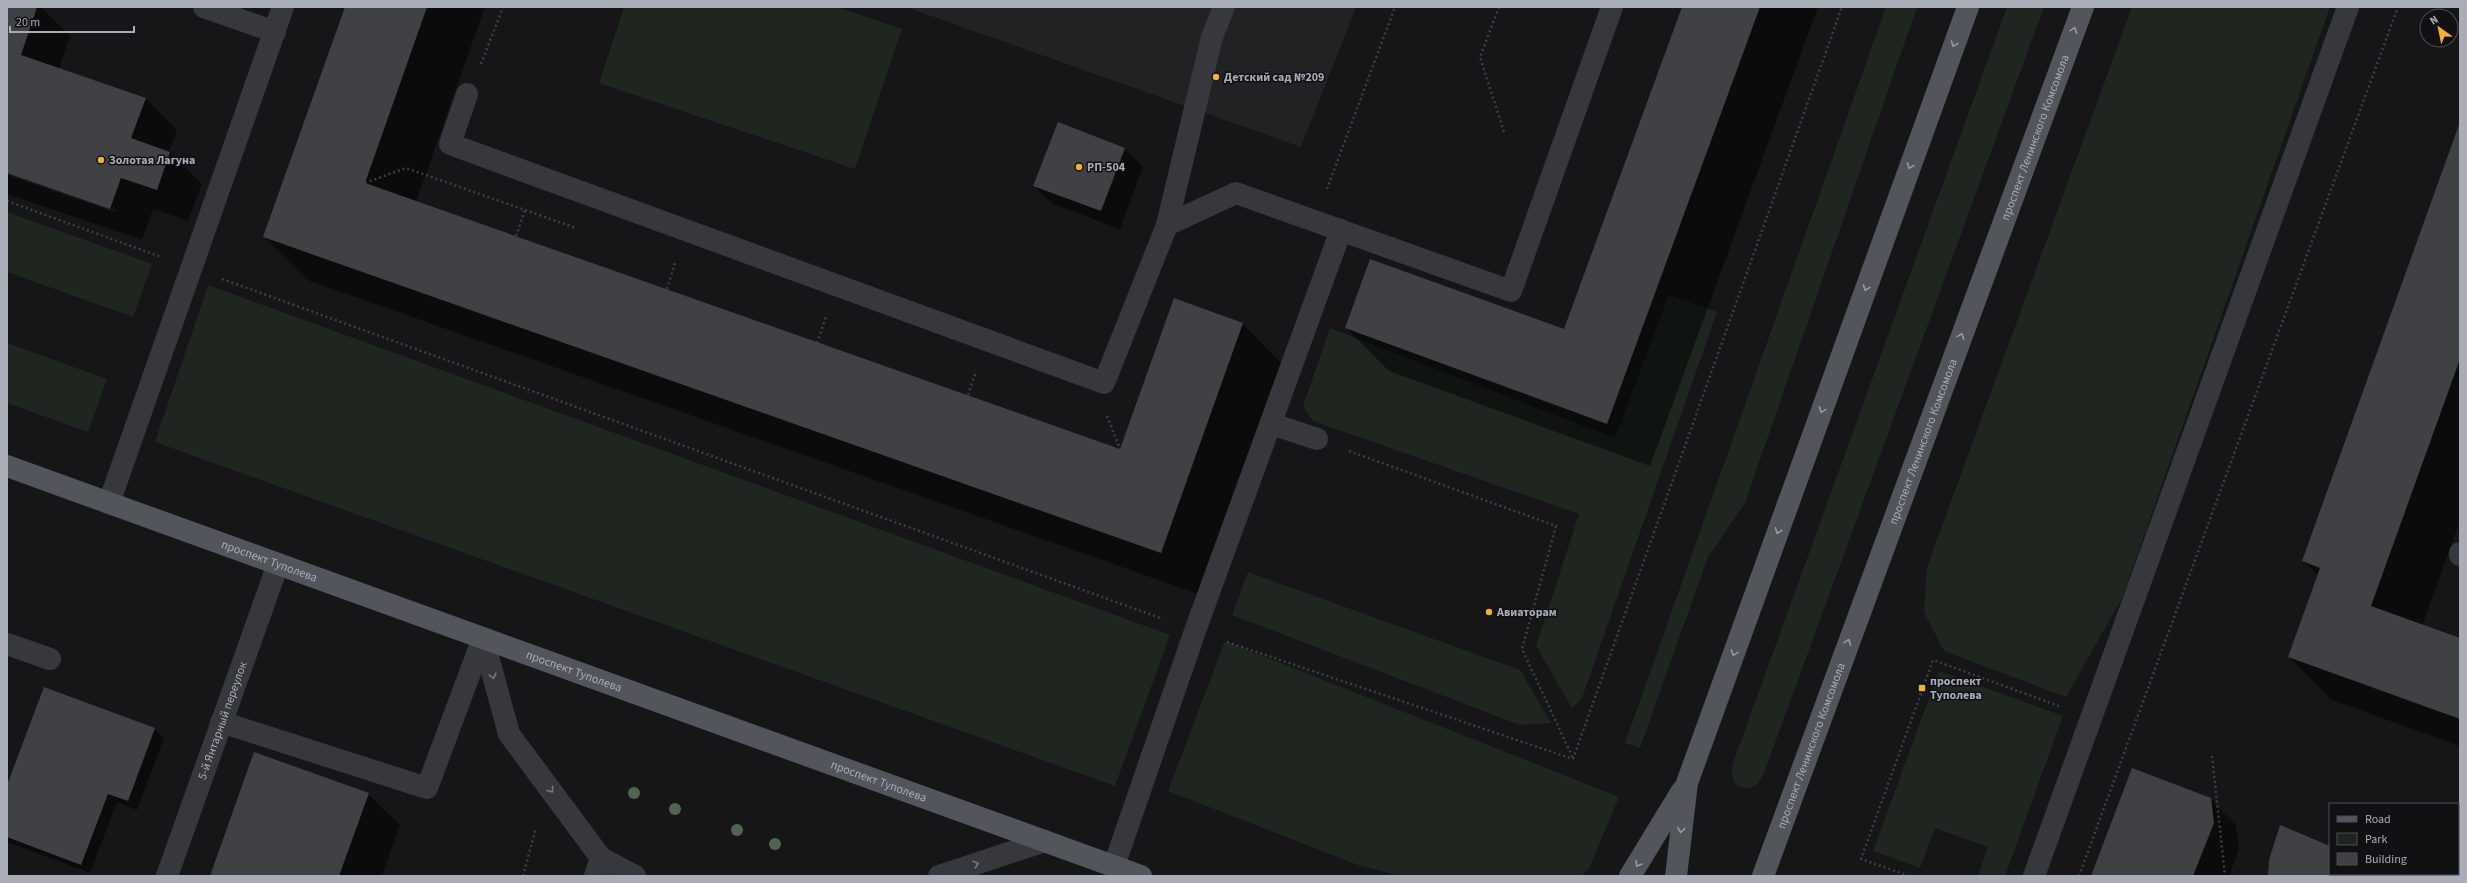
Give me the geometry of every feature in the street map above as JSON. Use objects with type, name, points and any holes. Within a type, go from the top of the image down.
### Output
[{"type":"main road","points":[[1630,876],[1687,783],[1968,7]]},
{"type":"main road","name":"проспект Ленинского Комсомола","points":[[1764,876],[2083,7]]},
{"type":"main road","name":"проспект Туполева","points":[[7,466],[1141,876]]},
{"type":"main road","points":[[1676,876],[1687,783]]},
{"type":"street","points":[[204,7],[275,32]]},
{"type":"street","points":[[109,503],[284,7]]},
{"type":"street","points":[[468,94],[450,144],[1104,384],[1167,225],[1212,37],[1224,7]]},
{"type":"street","points":[[1167,225],[1236,193],[1511,290],[1612,7]]},
{"type":"street","points":[[2034,876],[2348,7]]},
{"type":"street","points":[[1114,866],[1195,631],[1272,424],[1341,230]]},
{"type":"street","points":[[1272,424],[1317,439]]},
{"type":"street","name":"5-й Янтарный переулок","points":[[166,876],[278,564]]},
{"type":"street","points":[[221,722],[427,788],[483,638]]},
{"type":"street","points":[[483,638],[509,734],[549,786],[598,867],[635,876]]},
{"type":"street","points":[[7,644],[50,659]]},
{"type":"street","points":[[939,876],[1044,841]]},
{"type":"path","points":[[478,71],[503,7]]},
{"type":"path","points":[[1315,222],[1395,7]]},
{"type":"path","points":[[1499,7],[1480,58],[1504,132]]},
{"type":"path","points":[[1573,759],[1842,7]]},
{"type":"path","points":[[2080,876],[2398,7]]},
{"type":"path","points":[[365,183],[406,168]]},
{"type":"path","points":[[7,201],[1195,631],[1573,759]]},
{"type":"path","points":[[516,236],[525,210]]},
{"type":"path","points":[[667,290],[676,263]]},
{"type":"path","points":[[817,343],[826,316]]},
{"type":"path","points":[[968,395],[977,370]]},
{"type":"path","points":[[1106,415],[1120,449]]},
{"type":"path","points":[[1317,439],[1556,526],[1522,649],[1573,759]]},
{"type":"path","points":[[1909,876],[1861,858],[1933,660],[2091,718]]},
{"type":"path","points":[[2212,756],[2225,876]]},
{"type":"path","points":[[522,876],[549,786]]},
{"type":"shaded area","name":"Детский сад №209","points":[[906,7],[1356,7],[1301,147]]},
{"type":"green space","points":[[624,7],[837,7],[902,29],[855,169],[599,83]]},
{"type":"green space","points":[[1886,7],[1917,7],[1745,503],[1708,557],[1640,748],[1625,743]]},
{"type":"green space","points":[[2007,7],[2044,7],[1764,773],[1760,781],[1754,786],[1742,788],[1733,779],[1733,763]]},
{"type":"green space","points":[[2132,7],[2330,7],[2122,598],[2066,697],[1944,651],[1924,612],[1927,567]]},
{"type":"green space","points":[[7,212],[152,264],[133,317],[7,272]]},
{"type":"green space","points":[[208,285],[1170,635],[1115,786],[155,442]]},
{"type":"green space","points":[[1669,295],[1717,312],[1582,698],[1572,708],[1536,646],[1579,514],[1313,421],[1303,406],[1330,328],[1615,438]]},
{"type":"green space","points":[[7,343],[107,379],[88,432],[7,403]]},
{"type":"green space","points":[[1248,572],[1520,670],[1551,723],[1520,725],[1232,615]]},
{"type":"green space","points":[[1225,641],[1619,797],[1589,869],[1581,876],[1401,876],[1358,865],[1168,791]]},
{"type":"green space","points":[[1939,671],[2063,716],[2005,876],[1978,876],[1988,847],[1935,828],[1920,868],[1873,851]]},
{"type":"building","points":[[7,7],[37,7],[21,55],[146,98],[131,138],[170,152],[157,190],[121,178],[110,209],[7,173]]},
{"type":"building","points":[[345,7],[427,7],[365,183],[1120,449],[1174,298],[1243,323],[1161,553],[263,237]]},
{"type":"building","points":[[1682,7],[1760,7],[1607,424],[1345,328],[1370,259],[1564,329]]},
{"type":"building","name":"РП-504","points":[[1058,122],[1125,148],[1101,211],[1033,186]]},
{"type":"building","points":[[2460,122],[2460,359],[2371,606],[2460,638],[2460,719],[2288,657],[2320,568],[2302,561]]},
{"type":"building","points":[[44,687],[155,728],[128,801],[108,794],[81,865],[7,837],[7,785]]},
{"type":"building","points":[[254,752],[369,793],[339,876],[210,876]]},
{"type":"building","points":[[2132,768],[2211,798],[2214,823],[2193,876],[2091,876]]},
{"type":"building","points":[[2280,825],[2329,846],[2329,875],[2396,875],[2268,876],[2269,860]]},
{"type":"place","name":"Детский сад №209","points":[[1216,77]]},
{"type":"place","name":"Золотая Лагуна","points":[[101,160]]},
{"type":"place","name":"РП-504","points":[[1079,167]]},
{"type":"place","name":"Авиаторам","points":[[1489,612]]},
{"type":"place","name":"проспект Туполева","points":[[1922,688]]}]
